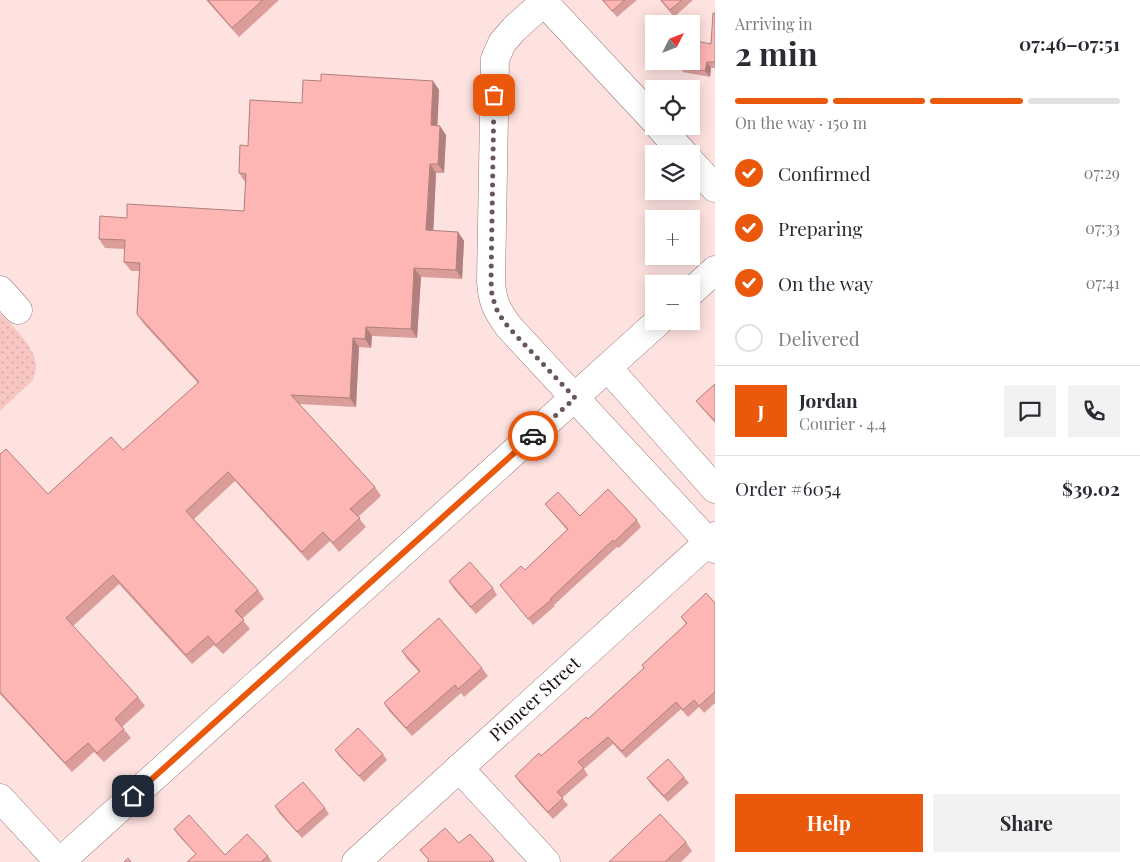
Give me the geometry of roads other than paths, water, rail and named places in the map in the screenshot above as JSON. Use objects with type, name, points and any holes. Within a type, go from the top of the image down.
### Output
[{"type":"street","points":[[645,110],[543,1],[502,43],[495,58],[492,296],[498,313],[509,328],[713,542]]},
{"type":"street","points":[[667,135],[676,145]]},
{"type":"street","points":[[700,172],[715,188]]},
{"type":"street","points":[[700,284],[715,270]]},
{"type":"street","points":[[0,290],[18,310]]},
{"type":"street","points":[[0,798],[59,862],[649,330]]},
{"type":"street","points":[[608,368],[715,489]]},
{"type":"street","name":"Pioneer Street","points":[[356,862],[713,542]]},
{"type":"street","points":[[459,768],[546,862]]}]
